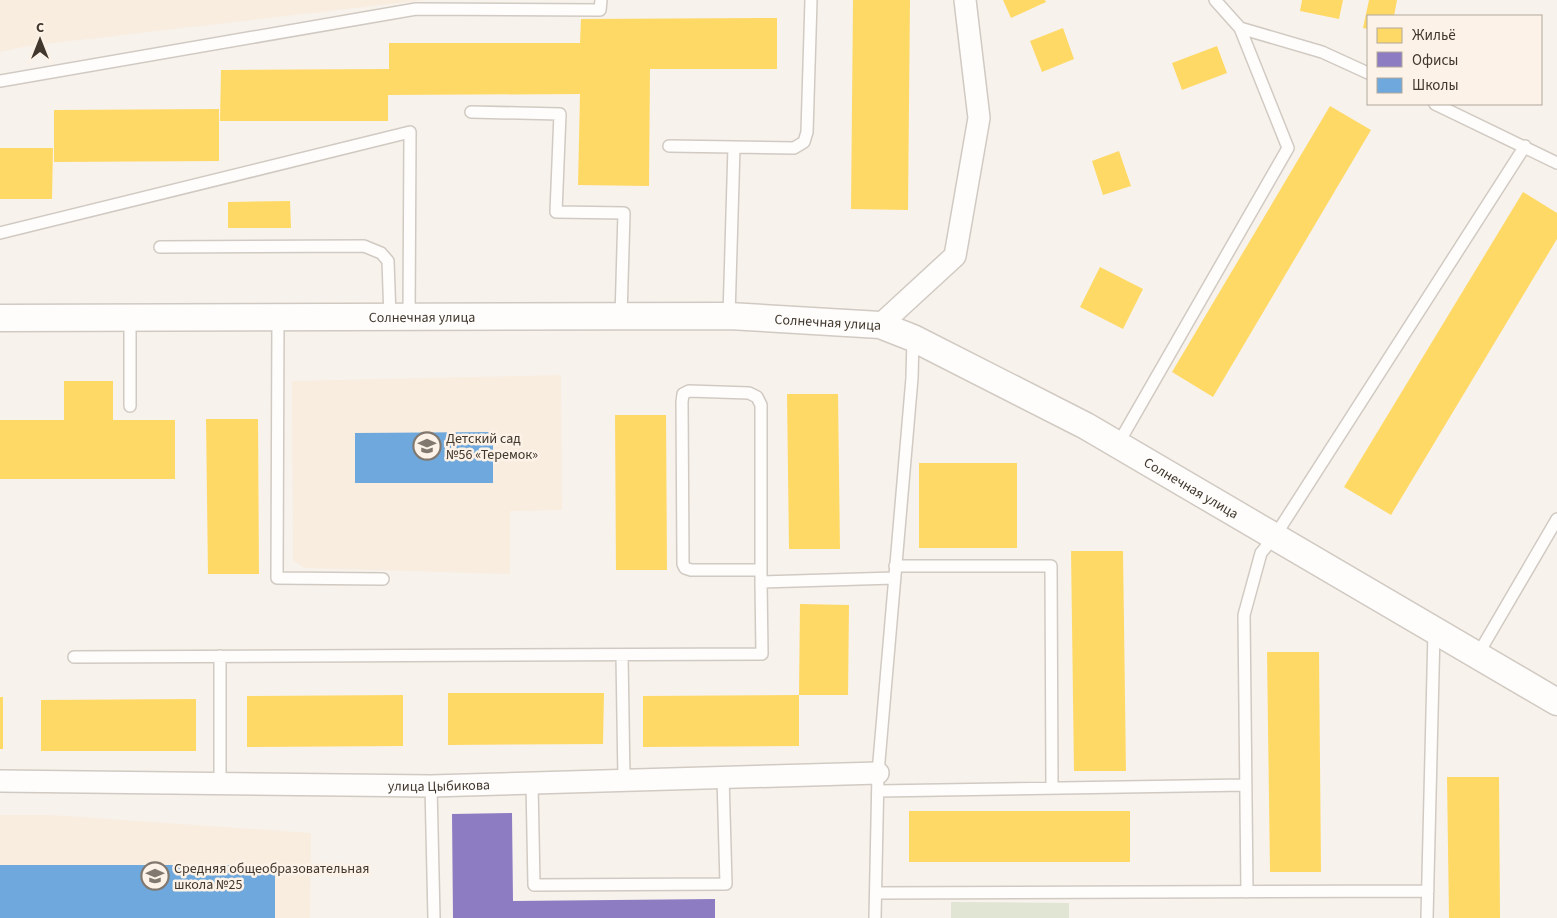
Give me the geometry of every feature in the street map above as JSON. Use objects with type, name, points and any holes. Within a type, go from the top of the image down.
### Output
[{"type":"street","points":[[880,325],[955,256],[979,118],[965,0]]},
{"type":"street","name":"Солнечная улица","points":[[0,318],[729,316],[880,325],[913,338],[1086,426],[1557,702]]},
{"type":"street","name":"улица Цыбикова","points":[[0,781],[432,786],[723,777],[878,782]]},
{"type":"lane","points":[[0,81],[416,9],[600,10],[601,0]]},
{"type":"lane","points":[[669,146],[794,148],[804,142],[807,132],[811,0]]},
{"type":"lane","points":[[1118,444],[1288,148],[1240,28],[1215,0]]},
{"type":"lane","points":[[1240,28],[1322,52],[1367,73]]},
{"type":"lane","points":[[1437,105],[1557,163]]},
{"type":"lane","points":[[471,112],[560,114],[556,212],[624,213],[621,317]]},
{"type":"lane","points":[[0,233],[410,132],[399,317]]},
{"type":"lane","points":[[1247,892],[1244,615],[1261,554],[1275,536],[1524,146]]},
{"type":"lane","points":[[729,316],[734,147]]},
{"type":"lane","points":[[160,247],[364,246],[381,253],[388,261],[399,317]]},
{"type":"lane","points":[[278,317],[277,578],[382,579]]},
{"type":"lane","points":[[130,318],[130,406]]},
{"type":"lane","points":[[875,918],[878,782],[912,378],[913,338]]},
{"type":"lane","points":[[74,657],[762,654],[761,576],[761,405],[757,396],[749,392],[689,391],[683,394],[682,402],[683,564],[685,568],[761,576],[894,578]]},
{"type":"lane","points":[[1477,656],[1557,519]]},
{"type":"lane","points":[[895,566],[1051,566],[1052,788]]},
{"type":"lane","points":[[1427,918],[1434,630]]},
{"type":"lane","points":[[622,655],[624,780]]},
{"type":"lane","points":[[220,656],[220,783]]},
{"type":"lane","points":[[532,783],[534,885],[726,884],[723,777]]},
{"type":"lane","points":[[878,782],[1052,788],[1246,785]]},
{"type":"lane","points":[[432,786],[434,918]]},
{"type":"lane","points":[[876,893],[1428,891]]},
{"type":"shaded area","points":[[0,0],[424,0],[28,46],[0,52]]},
{"type":"shaded area","name":"Детский сад №56 «Теремок»","points":[[561,375],[562,510],[510,511],[510,574],[304,568],[293,560],[292,381]]},
{"type":"shaded area","name":"Средняя общеобразовательная школа №25","points":[[0,815],[50,815],[311,833],[310,918],[0,918]]},
{"type":"green space","points":[[951,902],[1069,903],[1069,918],[951,918]]},
{"type":"building: Жильё","points":[[853,0],[910,0],[908,210],[851,209]]},
{"type":"building: Жильё","points":[[1003,0],[1045,0],[1046,2],[1011,18]]},
{"type":"building: Жильё","points":[[1302,0],[1343,0],[1339,19],[1300,11]]},
{"type":"building: Жильё","points":[[1369,0],[1397,0],[1394,15],[1367,15],[1367,29],[1363,28]]},
{"type":"building: Жильё","points":[[777,18],[777,69],[650,69],[649,186],[578,185],[580,94],[388,95],[388,121],[220,121],[221,70],[389,69],[389,43],[580,43],[581,19]]},
{"type":"building: Жильё","points":[[1063,28],[1074,59],[1042,72],[1030,41]]},
{"type":"building: Жильё","points":[[1217,46],[1227,73],[1182,90],[1172,63]]},
{"type":"building: Жильё","points":[[1330,106],[1371,130],[1213,397],[1172,372]]},
{"type":"building: Жильё","points":[[219,109],[219,161],[54,162],[54,110]]},
{"type":"building: Жильё","points":[[0,148],[53,148],[52,199],[0,199]]},
{"type":"building: Жильё","points":[[1119,151],[1131,186],[1103,195],[1092,161]]},
{"type":"building: Жильё","points":[[1523,192],[1557,213],[1557,239],[1391,515],[1344,487]]},
{"type":"building: Жильё","points":[[290,201],[291,228],[228,228],[228,202]]},
{"type":"building: Жильё","points":[[1100,267],[1143,289],[1123,329],[1080,307]]},
{"type":"building: Жильё","points":[[64,381],[113,381],[113,420],[175,420],[175,479],[0,479],[0,420],[64,420]]},
{"type":"building: Жильё","points":[[787,394],[838,394],[840,549],[789,549]]},
{"type":"building: Жильё","points":[[615,415],[666,415],[667,570],[616,570]]},
{"type":"building: Жильё","points":[[206,419],[258,419],[259,574],[208,574]]},
{"type":"building: Жильё","points":[[919,463],[1017,463],[1017,548],[919,548]]},
{"type":"building: Жильё","points":[[1071,551],[1123,551],[1126,771],[1074,771]]},
{"type":"building: Жильё","points":[[800,604],[849,605],[848,695],[799,695]]},
{"type":"building: Жильё","points":[[1267,652],[1319,652],[1321,872],[1270,872]]},
{"type":"building: Жильё","points":[[448,693],[604,693],[603,744],[448,745]]},
{"type":"building: Жильё","points":[[403,695],[403,746],[247,747],[247,696]]},
{"type":"building: Жильё","points":[[799,695],[799,746],[643,747],[643,696]]},
{"type":"building: Жильё","points":[[0,697],[3,697],[3,749],[0,749]]},
{"type":"building: Жильё","points":[[196,699],[196,751],[41,751],[41,700]]},
{"type":"building: Жильё","points":[[1447,777],[1499,777],[1500,918],[1449,918]]},
{"type":"building: Жильё","points":[[909,811],[1130,811],[1130,862],[909,862]]},
{"type":"building: Офисы","points":[[512,813],[513,901],[715,899],[715,918],[453,918],[452,814]]},
{"type":"building: Школы","points":[[493,432],[493,483],[355,483],[355,433]]},
{"type":"building: Школы","points":[[0,865],[275,865],[275,918],[0,918]]},
{"type":"place","name":"Детский сад №56 «Теремок»","points":[[427,446]]},
{"type":"place","name":"Средняя общеобразовательная школа №25","points":[[155,876]]}]
